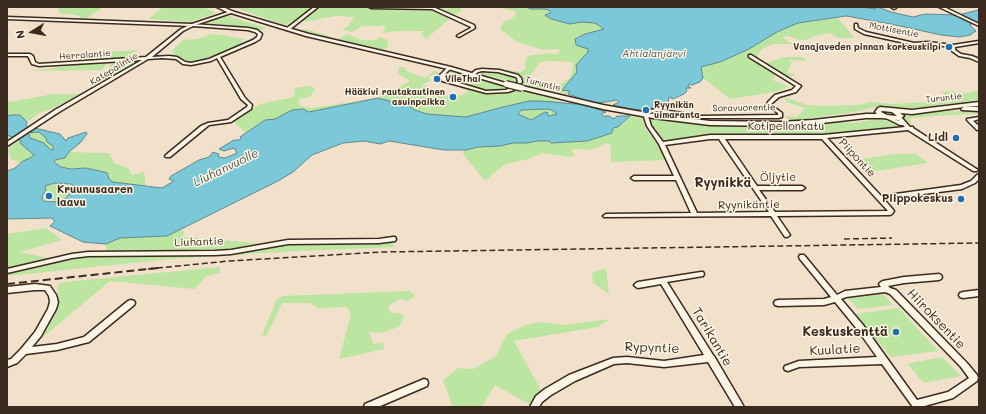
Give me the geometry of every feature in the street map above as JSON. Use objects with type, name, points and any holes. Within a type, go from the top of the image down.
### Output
[{"type":"highway","points":[[219,7],[231,12]]},
{"type":"main road","name":"Katepalintie","points":[[192,25],[231,12]]},
{"type":"main road","name":"Turuntie","points":[[231,12],[285,28],[449,68],[522,88],[603,107],[671,118],[731,124],[797,123],[859,116],[900,117],[915,111]]},
{"type":"main road","points":[[7,18],[192,25]]},
{"type":"main road","name":"Turuntie","points":[[859,116],[878,110],[888,109],[896,111],[915,111],[979,104]]},
{"type":"main road","points":[[878,110],[879,113],[885,117]]},
{"type":"main road","points":[[915,111],[979,110]]},
{"type":"main road","points":[[896,111],[900,117]]},
{"type":"street","points":[[285,28],[297,22],[316,7]]},
{"type":"street","points":[[371,7],[433,8],[473,26],[459,36]]},
{"type":"street","points":[[941,7],[979,25]]},
{"type":"street","points":[[147,58],[174,57],[186,64],[202,62],[218,57],[254,41],[260,36],[260,33],[248,29],[192,25]]},
{"type":"street","name":"Katepalintie","points":[[7,144],[42,120],[127,71],[192,25]]},
{"type":"street","name":"Mottisentie","points":[[856,25],[860,30],[871,35],[914,44],[928,43],[954,46],[979,42]]},
{"type":"street","points":[[954,46],[953,50],[960,55],[971,57],[979,61]]},
{"type":"street","name":"Herralantie","points":[[7,55],[29,55],[31,56],[32,63],[39,65],[147,58]]},
{"type":"street","name":"Soravuorentie","points":[[695,215],[662,144],[649,126],[647,115],[651,111],[657,110],[700,117],[780,116],[780,113],[769,105],[770,102],[777,96],[794,91],[799,86],[750,56]]},
{"type":"street","points":[[168,156],[208,124],[229,121],[249,108],[250,105],[244,99],[218,57]]},
{"type":"street","points":[[449,68],[442,75],[444,80],[486,92],[506,91],[512,89],[520,82],[520,78],[517,76],[498,71],[482,70],[477,71],[472,75]]},
{"type":"street","points":[[880,198],[962,187],[973,182],[979,176],[974,173],[974,170],[977,170],[910,128],[885,117]]},
{"type":"street","points":[[900,117],[910,128]]},
{"type":"street","points":[[979,118],[969,120],[979,129]]},
{"type":"street","points":[[967,126],[979,133]]},
{"type":"street","name":"Kotipellonkatu","points":[[662,144],[691,139],[722,137],[823,137],[910,128]]},
{"type":"street","points":[[722,137],[787,235]]},
{"type":"street","name":"Piipontie","points":[[823,137],[891,211]]},
{"type":"street","points":[[634,178],[677,178]]},
{"type":"street","name":"Öljytie","points":[[755,188],[802,188]]},
{"type":"street","name":"Ryynikäntie","points":[[606,216],[887,214],[891,211]]},
{"type":"street","name":"Liuhantie","points":[[7,271],[67,257],[88,254],[215,253],[231,252],[288,242],[379,241],[393,239]]},
{"type":"street","points":[[802,257],[884,360],[917,405]]},
{"type":"street","points":[[638,284],[701,274]]},
{"type":"street","points":[[887,289],[883,284],[904,280],[939,277]]},
{"type":"street","name":"Tarikantie","points":[[664,281],[740,407]]},
{"type":"street","points":[[7,290],[35,287],[47,288],[52,295],[54,302],[52,309],[38,334],[14,361],[7,364]]},
{"type":"street","points":[[778,304],[824,302],[836,299],[845,294],[887,289]]},
{"type":"street","name":"Hiiroksentie","points":[[887,289],[893,292],[976,379],[972,380],[950,395],[917,405]]},
{"type":"street","points":[[963,295],[979,293]]},
{"type":"street","points":[[24,351],[57,347],[86,340],[131,303]]},
{"type":"street","name":"Rypyntie","points":[[534,407],[539,399],[548,392],[572,378],[613,361],[627,360],[664,364],[711,358]]},
{"type":"street","name":"Kuulatie","points":[[788,368],[799,364],[816,362],[884,360]]},
{"type":"street","points":[[368,407],[424,383]]},
{"type":"green space","points":[[60,7],[103,7],[87,18],[80,18],[81,17],[77,15],[58,13]]},
{"type":"green space","points":[[163,7],[203,7],[216,13],[191,22],[148,19]]},
{"type":"green space","points":[[233,7],[313,7],[298,19],[285,25]]},
{"type":"green space","points":[[318,7],[442,7],[446,9],[455,7],[460,8],[462,11],[455,14],[426,39],[421,34],[424,31],[382,33],[386,26],[363,26],[352,32],[342,30],[348,26],[354,17],[336,16],[303,22],[302,20]]},
{"type":"green space","points":[[496,7],[780,7],[596,31],[577,37],[576,45],[588,49],[588,52],[576,65],[577,72],[563,89],[570,91],[568,94],[530,87],[478,73],[479,71],[489,70],[487,68],[522,72],[527,66],[524,65],[528,56],[548,53],[560,55],[557,53],[561,52],[557,49],[543,50],[517,42],[500,29],[504,21],[511,20],[517,12]],"holes":[[[540,62],[573,62],[573,69],[569,79],[557,86],[529,77]]]},
{"type":"green space","points":[[228,16],[266,28],[264,30],[208,23],[215,19]]},
{"type":"green space","points":[[838,18],[855,38],[838,38],[830,33],[818,35],[806,40],[799,40],[789,36],[782,37],[792,44],[773,44],[763,48],[758,54],[758,58],[766,63],[785,57],[801,57],[805,59],[806,61],[789,60],[792,63],[787,72],[796,75],[787,78],[776,74],[773,80],[788,86],[784,89],[730,99],[703,78],[701,67],[720,62],[749,49],[777,32],[798,23]]},
{"type":"green space","points":[[306,29],[338,39],[347,34],[361,40],[376,40],[379,37],[388,42],[388,47],[383,50],[302,31]]},
{"type":"green space","points":[[208,34],[244,39],[239,46],[212,58],[196,62],[188,63],[173,55],[172,51],[183,40],[197,39],[207,36]]},
{"type":"green space","points":[[139,50],[120,59],[109,60],[102,70],[29,71],[76,65],[90,53]]},
{"type":"green space","points":[[139,61],[100,85],[111,63]]},
{"type":"green space","points":[[399,67],[404,67],[408,72],[425,78],[434,71],[441,73],[431,75],[429,78],[431,80],[422,85],[445,94],[442,95],[463,95],[468,91],[460,88],[461,87],[494,94],[508,92],[515,89],[567,103],[541,101],[503,107],[470,117],[454,117],[427,114],[415,110],[409,106],[378,98],[410,81],[398,73]]},
{"type":"green space","points":[[452,72],[511,88],[506,90],[487,91],[474,88],[444,77],[445,74]]},
{"type":"green space","points":[[311,86],[315,89],[310,97],[298,99],[301,106],[311,108],[378,98],[309,112],[303,109],[292,110],[275,119],[265,120],[246,133],[233,121],[260,104],[294,97],[295,88]]},
{"type":"green space","points":[[979,90],[979,100],[899,110],[881,106],[849,113],[789,121],[786,116],[797,117],[805,108],[786,102],[784,97],[807,105],[821,106],[858,105],[871,102],[893,104],[958,100],[940,92],[953,91],[963,94]]},
{"type":"green space","points":[[53,94],[81,94],[52,109],[41,112],[27,122],[26,126],[60,134],[67,141],[52,152],[34,155],[21,163],[11,159],[8,151],[9,147],[7,148],[7,101],[10,102]]},
{"type":"green space","points":[[521,110],[552,110],[557,114],[549,116],[545,112],[531,120],[518,114]]},
{"type":"green space","points":[[937,111],[979,111],[979,113],[910,118],[911,123],[922,132],[907,121],[902,121],[902,118],[906,116]]},
{"type":"green space","points":[[630,116],[642,118],[645,127],[657,143],[665,160],[611,162],[611,145],[605,143],[596,148],[571,150],[575,155],[569,157],[543,153],[529,159],[505,164],[485,181],[463,154],[464,150],[478,147],[549,141],[613,128],[623,124]]},
{"type":"green space","points":[[648,117],[706,124],[772,126],[838,122],[852,123],[879,119],[891,122],[902,128],[822,135],[720,135],[667,141],[663,139],[655,128],[652,128]]},
{"type":"green space","points":[[69,152],[109,153],[114,163],[128,168],[132,175],[144,172],[146,187],[113,182],[109,179],[107,173],[86,168],[64,168],[54,161],[56,159],[60,160],[65,158]]},
{"type":"green space","points":[[895,154],[916,154],[927,162],[864,173],[852,158],[867,158]]},
{"type":"green space","points":[[64,183],[73,187],[68,196],[56,201],[45,200],[43,198],[47,185]]},
{"type":"green space","points":[[46,228],[62,240],[20,252],[52,259],[7,268],[7,234]]},
{"type":"green space","points":[[180,230],[184,231],[183,237],[258,243],[231,249],[106,251],[106,244],[120,238],[167,236]]},
{"type":"green space","points":[[289,243],[392,243],[396,247],[297,251],[170,259],[7,276],[7,274],[87,256],[226,254]]},
{"type":"green space","points":[[220,267],[219,273],[206,276],[195,289],[110,281],[41,339],[60,303],[57,285],[64,282]]},
{"type":"green space","points":[[606,268],[609,294],[593,283],[592,273]]},
{"type":"green space","points":[[410,291],[415,296],[408,301],[400,299],[388,306],[391,313],[400,313],[404,317],[399,327],[380,333],[369,331],[373,344],[383,342],[384,349],[339,359],[351,314],[347,307],[318,308],[310,303],[282,303],[266,336],[262,335],[277,299],[283,296]]},
{"type":"green space","points":[[883,294],[893,305],[858,309],[848,298]]},
{"type":"green space","name":"Keskuskenttä","points":[[899,308],[938,351],[891,357],[855,314]]},
{"type":"green space","points":[[611,319],[597,327],[514,341],[541,390],[529,404],[495,385],[482,407],[453,407],[443,380],[458,368],[473,369],[496,356],[507,334],[526,325],[539,322],[565,325]]},
{"type":"green space","points":[[942,357],[961,376],[924,383],[907,364]]},
{"type":"water","points":[[526,7],[862,7],[876,9],[873,7],[878,7],[891,12],[913,17],[925,14],[958,15],[979,10],[979,24],[969,24],[976,31],[970,35],[960,37],[941,35],[846,16],[798,23],[777,32],[749,49],[720,62],[701,67],[703,78],[700,82],[692,85],[689,84],[688,86],[691,88],[686,88],[687,91],[684,94],[673,99],[669,97],[668,103],[660,108],[642,110],[613,105],[619,102],[617,100],[599,103],[600,106],[596,109],[606,112],[601,114],[603,116],[609,116],[614,119],[617,116],[630,116],[618,127],[613,128],[612,133],[587,141],[551,143],[549,141],[537,141],[513,143],[500,146],[478,147],[466,150],[444,150],[389,141],[380,144],[364,141],[343,143],[312,155],[293,172],[278,181],[167,236],[120,238],[106,244],[83,242],[50,226],[55,221],[51,218],[7,218],[7,171],[15,168],[23,161],[34,155],[21,144],[20,140],[7,135],[7,116],[11,115],[20,115],[27,122],[26,126],[60,134],[66,141],[68,138],[86,132],[87,134],[80,143],[69,152],[65,158],[55,160],[54,162],[61,167],[71,169],[86,168],[107,173],[109,179],[113,182],[162,188],[174,181],[169,179],[171,176],[199,160],[209,157],[213,152],[219,154],[218,157],[225,158],[237,153],[234,148],[224,151],[219,149],[234,140],[239,140],[242,138],[240,137],[265,120],[275,119],[292,110],[303,109],[309,112],[378,98],[409,106],[415,110],[427,114],[466,117],[529,101],[575,104],[580,100],[577,97],[568,94],[570,91],[562,90],[577,72],[576,65],[588,52],[588,49],[576,45],[575,39],[585,34],[604,29],[595,23],[581,22],[570,24],[551,19],[545,15],[551,13],[549,10],[531,9]],"holes":[[[521,110],[552,110],[557,114],[549,116],[547,115],[548,113],[545,112],[531,120],[518,114]],[[39,132],[46,138],[47,142],[53,146],[53,150],[51,150],[44,143],[30,138],[29,134],[27,133]],[[55,183],[71,184],[74,188],[64,199],[54,202],[43,201],[42,197],[46,189],[45,186]]]},
{"type":"railway","points":[[844,239],[892,238]]},
{"type":"railway","points":[[156,268],[229,261],[382,252],[979,243]]},
{"type":"railway","points":[[7,284],[156,268]]},
{"type":"railway","points":[[148,269],[156,268]]},
{"type":"place","name":"Vanajaveden pinnan korkeuskilpi","points":[[949,47]]},
{"type":"place","name":"VileThai","points":[[437,79]]},
{"type":"place","name":"Hääkivi rautakautinen asuinpaikka","points":[[453,97]]},
{"type":"place","name":"Ryynikän uimaranta","points":[[646,110]]},
{"type":"place","name":"Lidl","points":[[956,138]]},
{"type":"place","name":"Kruunusaaren laavu","points":[[49,196]]},
{"type":"place","name":"Piippokeskus","points":[[961,199]]},
{"type":"place","name":"Keskuskenttä","points":[[896,332]]},
{"type":"district","name":"Ryynikkä","points":[[723,183]]},
{"type":"water label","name":"Ahtialanjärvi","points":[[654,54]]},
{"type":"water label","name":"Liuhanvuolle","points":[[226,168]]}]
